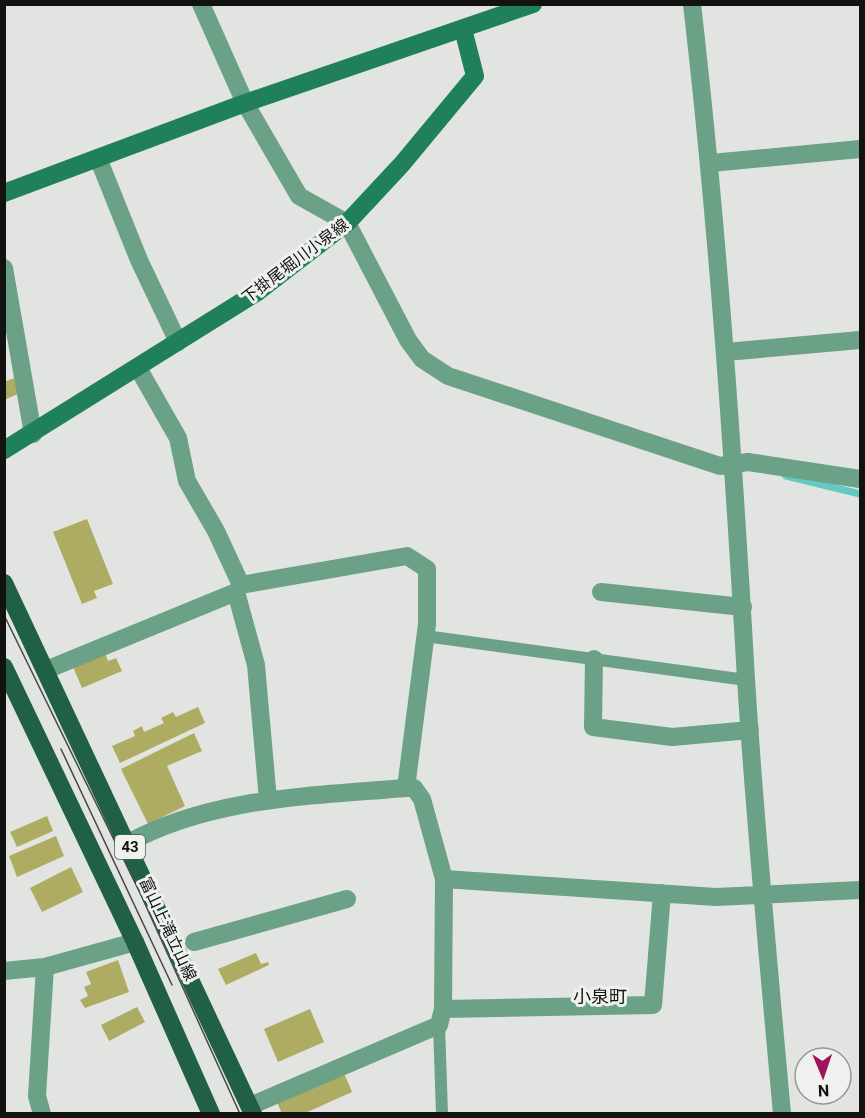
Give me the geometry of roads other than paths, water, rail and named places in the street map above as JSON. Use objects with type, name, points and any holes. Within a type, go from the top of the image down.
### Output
[{"type":"main road","points":[[4,193],[245,103],[533,4]]},
{"type":"main road","name":"下掛尾堀川小泉線","points":[[4,450],[259,291],[348,223],[402,164],[475,76],[463,29]]},
{"type":"main road","name":"富山上滝立山線","points":[[4,583],[128,843],[251,1110]]},
{"type":"main road","name":"43","points":[[4,667],[135,942],[212,1113]]},
{"type":"street","points":[[201,4],[245,103],[299,196],[348,223],[408,340],[422,359],[448,376],[720,466],[748,462],[861,479]]},
{"type":"street","points":[[692,4],[711,163],[734,464],[746,680],[782,1113]]},
{"type":"street","points":[[711,163],[861,149]]},
{"type":"street","points":[[98,158],[139,260],[178,342]]},
{"type":"street","points":[[4,268],[33,434]]},
{"type":"street","points":[[726,352],[861,340]]},
{"type":"street","points":[[138,368],[178,438],[187,481],[216,531],[238,588],[256,665],[268,800]]},
{"type":"street","points":[[46,670],[238,588],[407,556],[427,569],[425,636],[406,788]]},
{"type":"street","points":[[601,592],[743,607]]},
{"type":"street","points":[[594,659],[593,727],[672,737],[750,730]]},
{"type":"street","points":[[128,843],[207,810],[268,800],[414,788],[422,799],[444,879],[441,1017]]},
{"type":"street","points":[[444,879],[716,897],[861,890]]},
{"type":"street","points":[[251,1110],[441,1017],[653,1005],[662,893]]},
{"type":"street","points":[[195,942],[347,899]]},
{"type":"street","points":[[4,971],[45,967],[135,942]]},
{"type":"street","points":[[42,1113],[37,1096],[45,967]]},
{"type":"lane","points":[[425,636],[746,680]]},
{"type":"lane","points":[[441,1017],[442,1113]]},
{"type":"waterway","points":[[786,476],[860,494]]},
{"type":"tram line","points":[[4,615],[141,895],[240,1114]]},
{"type":"tram line","points":[[61,749],[172,985]]},
{"type":"district","name":"小泉町","points":[[600,996]]}]
